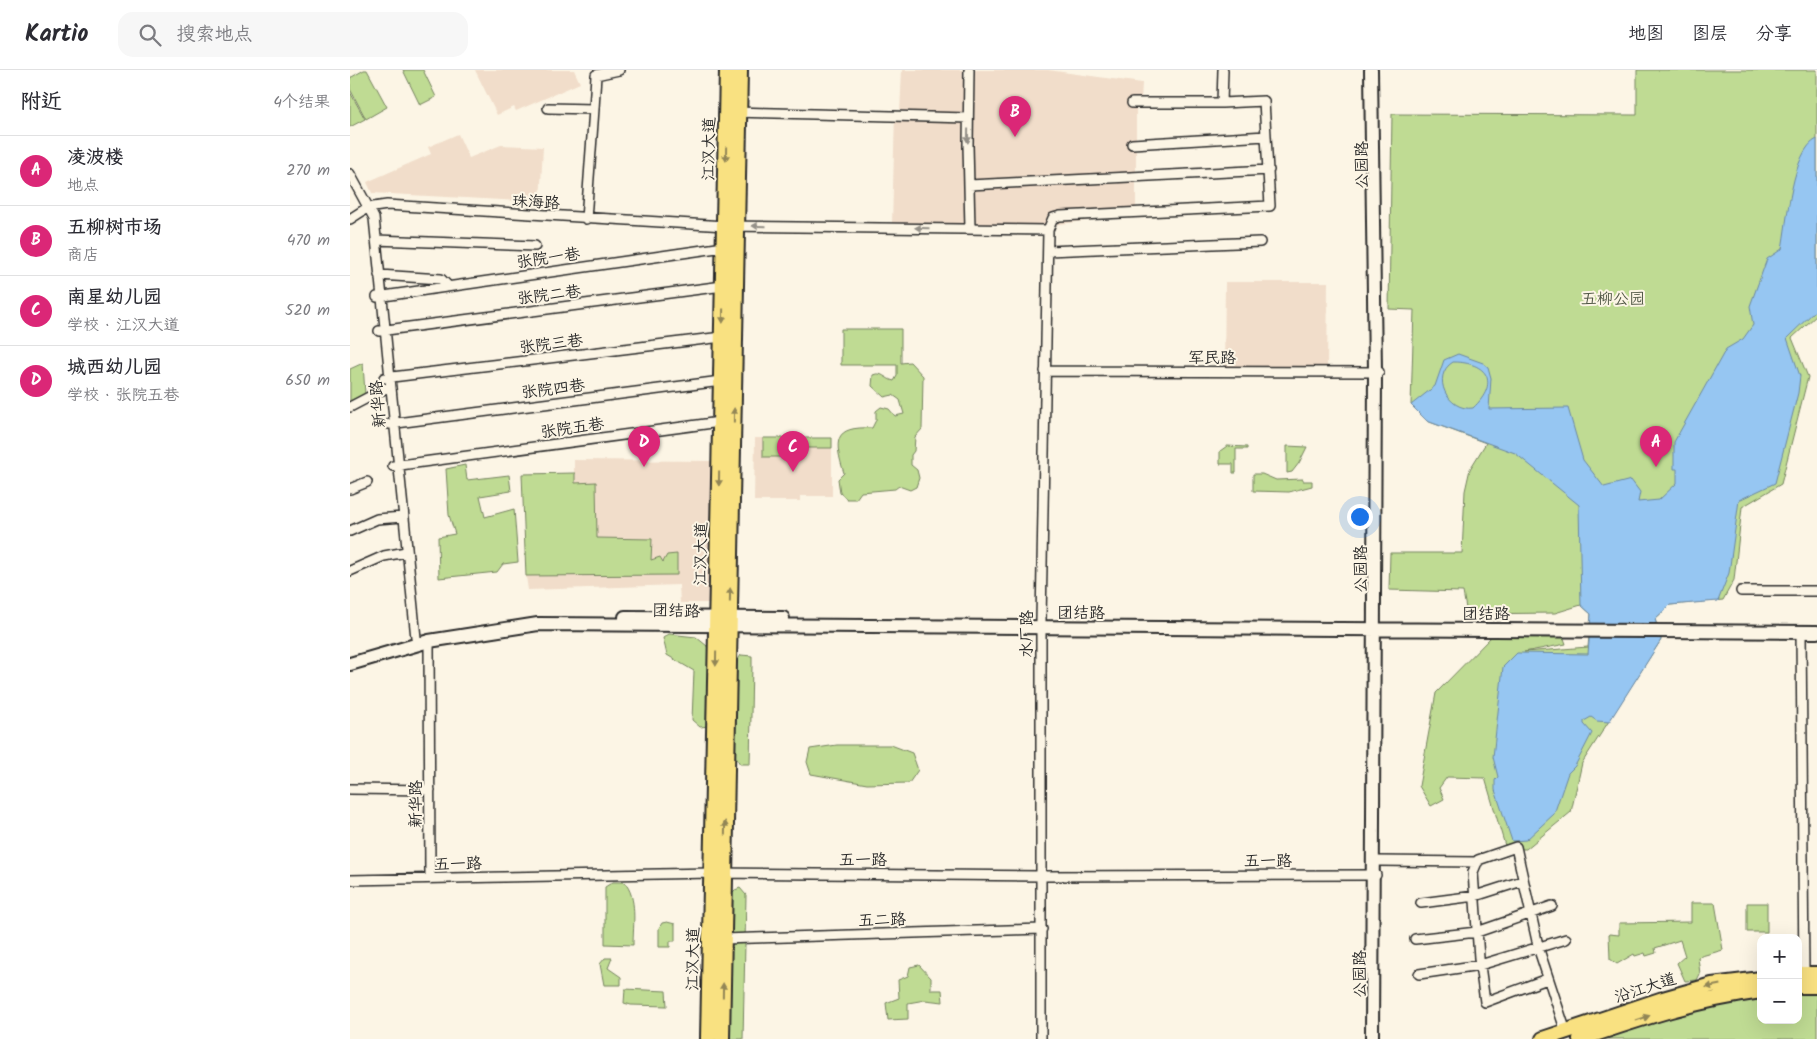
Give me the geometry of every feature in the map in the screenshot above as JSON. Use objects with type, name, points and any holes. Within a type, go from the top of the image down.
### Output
[{"type":"main road","name":"江汉大道","points":[[727,70],[733,94]]},
{"type":"main road","name":"江汉大道","points":[[708,1039],[718,873],[732,119],[733,94],[740,70]]},
{"type":"main road","points":[[1371,70],[1377,372]]},
{"type":"main road","name":"公园路","points":[[1373,1039],[1374,875],[1376,861],[1374,626],[1377,372],[1376,70]]},
{"type":"main road","name":"江汉大道","points":[[723,622],[720,422],[724,248],[729,226]]},
{"type":"main road","name":"团结路","points":[[350,657],[413,638],[537,617],[723,622]]},
{"type":"main road","name":"团结路","points":[[350,664],[429,641],[538,624],[723,622],[1580,627],[1817,632]]},
{"type":"main road","name":"团结路","points":[[1682,628],[1817,625]]},
{"type":"main road","points":[[1374,626],[1374,875]]},
{"type":"main road","name":"江汉大道","points":[[718,873],[723,939],[722,1039]]},
{"type":"main road","points":[[1804,977],[1817,986]]},
{"type":"main road","name":"沿江大道","points":[[1543,1039],[1712,985],[1757,979]]},
{"type":"main road","name":"沿江大道","points":[[1580,1039],[1666,1010],[1715,998],[1757,992]]},
{"type":"street","points":[[586,218],[596,74],[619,70]]},
{"type":"street","points":[[969,70],[970,229]]},
{"type":"street","points":[[1222,103],[1223,70]]},
{"type":"street","points":[[1048,230],[1053,218],[1060,216],[1270,206],[1264,101],[1132,103]]},
{"type":"street","points":[[548,108],[594,109]]},
{"type":"street","points":[[732,119],[968,118]]},
{"type":"street","points":[[1132,144],[1266,136]]},
{"type":"street","points":[[969,185],[1269,170]]},
{"type":"street","name":"新华路","points":[[350,174],[368,209],[370,219],[413,638]]},
{"type":"street","name":"新华路","points":[[350,182],[374,218],[379,297]]},
{"type":"street","name":"珠海路","points":[[350,220],[368,209],[387,205],[729,226],[1048,230]]},
{"type":"street","name":"水厂路","points":[[1041,1039],[1041,624],[1048,230]]},
{"type":"street","points":[[376,240],[535,246]]},
{"type":"street","points":[[1048,251],[1260,242]]},
{"type":"street","name":"张院一巷","points":[[379,297],[724,248]]},
{"type":"street","name":"张院一巷","points":[[379,297],[724,248]]},
{"type":"street","points":[[379,275],[441,279],[448,286]]},
{"type":"street","name":"张院二巷","points":[[382,331],[723,288]]},
{"type":"street","name":"张院三巷","points":[[387,383],[722,338]]},
{"type":"street","name":"军民路","points":[[1046,371],[1377,372]]},
{"type":"street","name":"张院四巷","points":[[391,424],[721,381]]},
{"type":"street","points":[[350,407],[387,383]]},
{"type":"street","name":"张院五巷","points":[[395,466],[720,422]]},
{"type":"street","points":[[350,489],[367,482]]},
{"type":"street","points":[[350,531],[377,519],[400,517]]},
{"type":"street","points":[[350,570],[384,556],[404,553]]},
{"type":"street","points":[[1741,591],[1817,591]]},
{"type":"street","points":[[1801,632],[1804,977]]},
{"type":"street","name":"新华路","points":[[429,641],[430,878]]},
{"type":"street","points":[[350,789],[430,790]]},
{"type":"street","points":[[1376,861],[1478,862],[1516,847],[1538,948],[1566,1032]]},
{"type":"street","points":[[1478,862],[1473,872],[1474,896],[1485,1002],[1547,978]]},
{"type":"street","name":"五一路","points":[[350,880],[718,873],[1042,876],[1374,875]]},
{"type":"street","points":[[1421,903],[1474,896],[1522,881]]},
{"type":"street","points":[[1415,939],[1477,932],[1552,906]]},
{"type":"street","name":"五二路","points":[[723,939],[1042,929]]},
{"type":"street","points":[[1419,974],[1480,964],[1566,939]]},
{"type":"shaded area","points":[[475,70],[574,70],[580,83],[516,111],[514,107],[497,115]]},
{"type":"shaded area","points":[[902,70],[1048,70],[1142,83],[1141,101],[1136,101],[1136,215],[1043,226],[892,224],[895,113],[900,113]]},
{"type":"shaded area","points":[[458,134],[469,158],[501,145],[543,147],[540,202],[372,193],[367,182],[431,154],[428,147]]},
{"type":"shaded area","points":[[1225,282],[1328,282],[1327,369],[1224,369]]},
{"type":"shaded area","points":[[755,438],[832,438],[832,496],[800,496],[800,501],[754,501]]},
{"type":"shaded area","points":[[574,460],[714,461],[709,603],[680,603],[679,585],[528,590],[522,474],[574,473]]},
{"type":"green space","points":[[367,70],[387,107],[366,119],[350,89],[350,78]]},
{"type":"green space","points":[[403,70],[423,70],[436,97],[420,105]]},
{"type":"green space","name":"五柳公园","points":[[1637,70],[1817,70],[1817,315],[1792,338],[1808,377],[1781,484],[1742,507],[1734,580],[1723,600],[1670,605],[1655,619],[1661,640],[1582,763],[1571,812],[1526,849],[1506,849],[1485,778],[1447,777],[1439,788],[1444,799],[1431,806],[1419,786],[1436,693],[1495,633],[1562,633],[1566,644],[1524,652],[1588,647],[1591,614],[1581,605],[1555,613],[1467,614],[1463,592],[1389,590],[1390,553],[1462,553],[1465,491],[1470,469],[1486,443],[1427,421],[1411,405],[1414,310],[1389,309],[1392,114],[1637,115]]},
{"type":"green space","points":[[350,92],[365,119],[350,127]]},
{"type":"green space","points":[[841,329],[901,329],[901,363],[910,362],[923,376],[922,429],[915,437],[914,451],[911,455],[911,465],[917,470],[919,478],[916,487],[910,490],[899,486],[895,489],[861,492],[856,499],[847,499],[840,493],[838,479],[844,473],[838,444],[843,433],[859,428],[872,428],[876,420],[876,411],[881,407],[889,409],[895,416],[904,414],[900,400],[893,395],[884,397],[872,386],[873,375],[876,374],[894,381],[897,376],[897,365],[841,365]]},
{"type":"green space","points":[[363,363],[365,394],[350,402],[350,369]]},
{"type":"green space","points":[[763,438],[832,438],[832,448],[803,448],[803,457],[763,457]]},
{"type":"green space","points":[[1227,446],[1247,447],[1247,449],[1236,449],[1236,473],[1233,473],[1233,464],[1220,464],[1220,451]]},
{"type":"green space","points":[[1287,446],[1307,447],[1299,463],[1292,472],[1287,473]]},
{"type":"green space","points":[[465,465],[467,480],[509,475],[511,491],[480,496],[485,517],[514,509],[518,562],[503,564],[497,572],[439,578],[438,537],[455,534],[449,515],[446,469]]},
{"type":"green space","points":[[575,473],[575,483],[596,482],[597,538],[652,539],[651,560],[660,557],[663,562],[667,555],[677,554],[677,575],[526,576],[522,474]]},
{"type":"green space","points":[[1253,474],[1262,474],[1276,480],[1303,479],[1303,481],[1312,481],[1312,486],[1289,492],[1253,491]]},
{"type":"green space","points":[[669,634],[696,637],[707,646],[710,656],[708,685],[709,726],[700,727],[692,720],[694,671],[667,655],[663,638]]},
{"type":"green space","points":[[741,655],[752,656],[750,764],[740,764],[734,754],[737,661]]},
{"type":"green space","points":[[837,745],[891,745],[912,753],[918,770],[909,783],[867,784],[811,774],[807,762],[810,749]]},
{"type":"green space","points":[[613,882],[624,882],[631,895],[634,912],[633,945],[605,944],[605,887]]},
{"type":"green space","points":[[740,888],[746,895],[743,1039],[728,1039],[731,894]]},
{"type":"green space","points":[[1691,903],[1715,903],[1723,950],[1698,957],[1700,974],[1697,980],[1685,981],[1677,963],[1685,956],[1680,940],[1655,948],[1656,953],[1646,956],[1645,953],[1635,956],[1634,954],[1617,964],[1610,959],[1609,934],[1619,935],[1619,923],[1691,922]]},
{"type":"green space","points":[[1747,903],[1767,903],[1767,932],[1747,932]]},
{"type":"green space","points":[[662,923],[675,924],[675,941],[670,941],[670,947],[659,947],[659,928]]},
{"type":"green space","points":[[605,958],[612,958],[608,968],[621,977],[621,985],[604,985],[600,964]]},
{"type":"green space","points":[[919,965],[931,978],[931,990],[942,990],[943,1002],[925,1000],[908,1003],[908,1019],[888,1020],[886,1003],[899,998],[898,980],[908,976],[910,967]]},
{"type":"green space","points":[[625,989],[666,991],[667,1006],[631,1005],[624,1003]]},
{"type":"green space","points":[[1817,991],[1817,1039],[1587,1039],[1654,1014],[1757,1000],[1757,1024],[1802,1024],[1802,993]]},
{"type":"water","points":[[1817,139],[1817,309],[1787,338],[1800,376],[1798,393],[1775,483],[1739,500],[1729,573],[1718,601],[1670,605],[1655,619],[1661,640],[1609,722],[1597,721],[1591,717],[1584,721],[1584,724],[1592,733],[1575,766],[1568,773],[1554,814],[1526,840],[1512,841],[1495,790],[1495,780],[1498,777],[1493,757],[1503,667],[1517,653],[1588,654],[1591,614],[1581,605],[1579,505],[1515,453],[1427,421],[1411,405],[1435,386],[1444,360],[1458,354],[1483,363],[1488,367],[1491,378],[1489,409],[1568,408],[1583,460],[1604,487],[1631,480],[1640,492],[1638,502],[1659,500],[1677,483],[1677,469],[1674,469],[1674,442],[1726,349],[1743,339],[1753,325],[1750,306],[1767,259],[1782,249],[1796,172],[1809,146]],"holes":[[[1453,362],[1465,363],[1482,370],[1488,382],[1481,399],[1473,408],[1464,408],[1456,404],[1445,392],[1443,384],[1446,368]]]},
{"type":"place","name":"五柳树市场","points":[[1015,137]]},
{"type":"place","name":"城西幼儿园","points":[[644,467]]},
{"type":"place","name":"凌波楼","points":[[1656,467]]},
{"type":"place","name":"南星幼儿园","points":[[793,472]]}]
